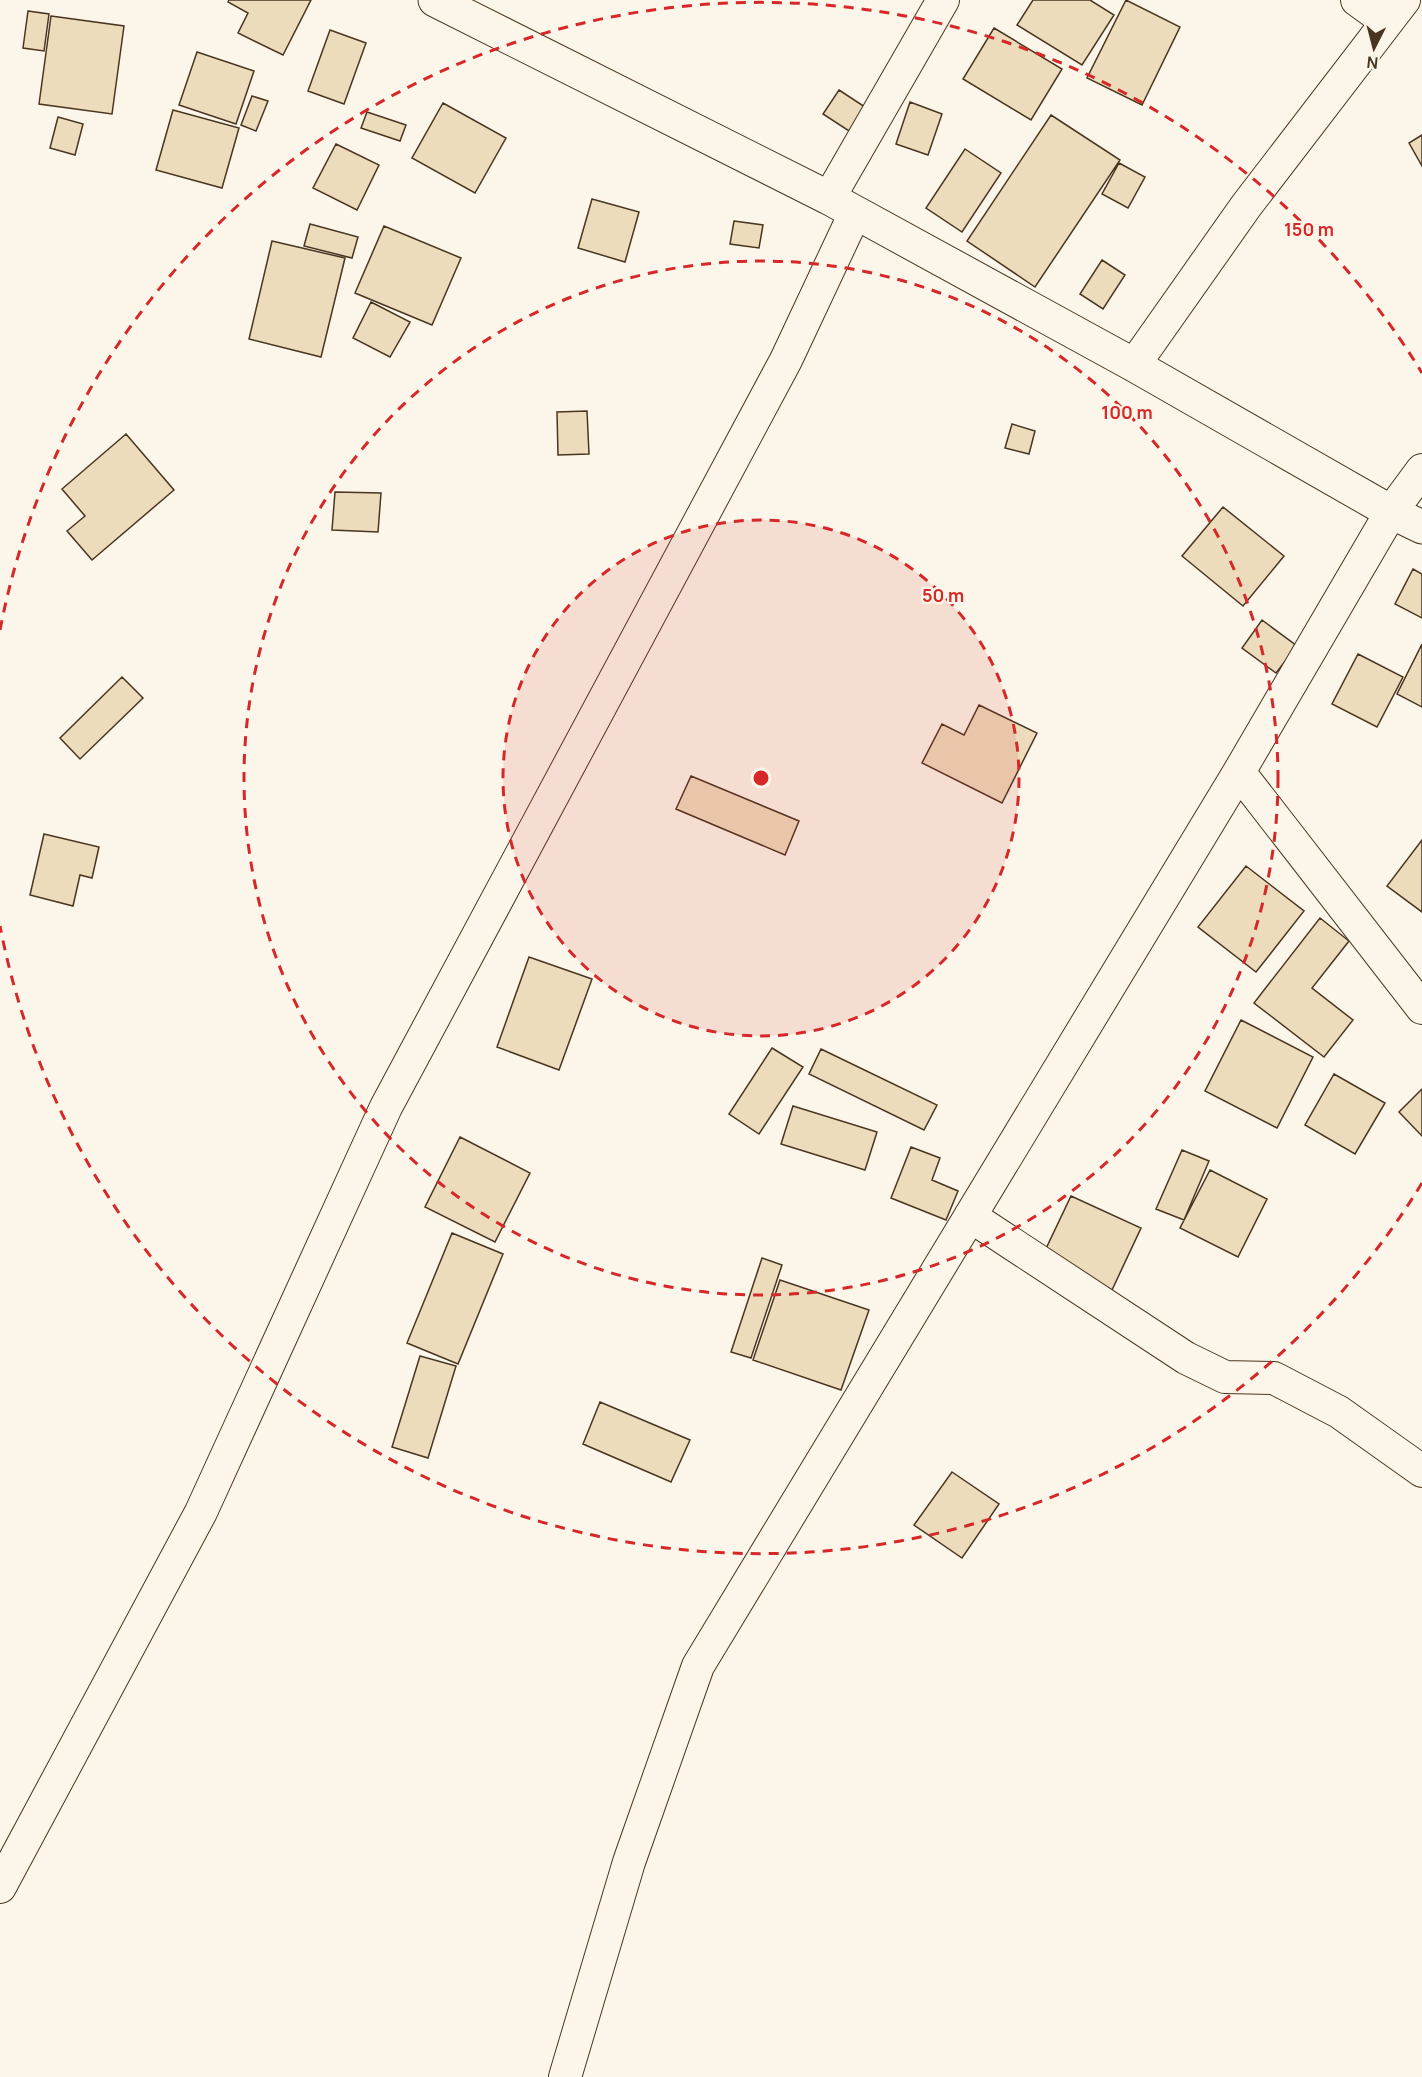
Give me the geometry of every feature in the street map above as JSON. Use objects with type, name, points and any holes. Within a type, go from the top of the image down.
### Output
[{"type":"street","points":[[435,0],[842,205],[1134,365],[1391,512],[1422,527]]},
{"type":"street","points":[[0,1887],[201,1512],[386,1107],[786,360],[842,205],[942,0]]},
{"type":"street","points":[[1134,365],[1246,207],[1395,10],[1357,0]]},
{"type":"street","points":[[565,2077],[629,1862],[698,1666],[1239,772],[1391,512],[1422,470]]},
{"type":"street","points":[[1239,772],[1422,1008]]},
{"type":"street","points":[[970,1216],[1186,1358],[1225,1377],[1274,1378],[1339,1412],[1422,1471]]},
{"type":"building","points":[[229,0],[311,0],[283,55],[238,33],[248,13],[228,2]]},
{"type":"building","points":[[1033,0],[1090,0],[1114,15],[1082,65],[1017,25]]},
{"type":"building","points":[[1126,0],[1180,27],[1142,105],[1087,78]]},
{"type":"building","points":[[28,11],[49,14],[44,51],[23,48]]},
{"type":"building","points":[[51,16],[124,26],[112,114],[39,104]]},
{"type":"building","points":[[994,28],[1062,69],[1031,120],[963,79]]},
{"type":"building","points":[[330,30],[366,43],[344,104],[308,91]]},
{"type":"building","points":[[197,52],[254,71],[236,124],[179,105]]},
{"type":"building","points":[[839,90],[865,107],[849,131],[823,114]]},
{"type":"building","points":[[252,96],[268,101],[256,131],[241,125]]},
{"type":"building","points":[[910,102],[942,114],[928,155],[896,144]]},
{"type":"building","points":[[443,103],[506,138],[475,193],[412,158]]},
{"type":"building","points":[[173,110],[239,128],[222,188],[156,170]]},
{"type":"building","points":[[367,112],[406,125],[400,141],[361,128]]},
{"type":"building","points":[[1051,115],[1120,160],[1035,287],[967,241]]},
{"type":"building","points":[[58,117],[83,124],[75,155],[50,148]]},
{"type":"building","points":[[1422,135],[1422,166],[1409,143]]},
{"type":"building","points":[[336,144],[379,165],[357,210],[313,188]]},
{"type":"building","points":[[965,149],[1001,173],[962,232],[926,208]]},
{"type":"building","points":[[1119,163],[1145,177],[1128,208],[1102,194]]},
{"type":"building","points":[[592,199],[639,212],[625,262],[578,248]]},
{"type":"building","points":[[734,221],[763,225],[759,248],[730,244]]},
{"type":"building","points":[[310,224],[358,237],[352,258],[304,246]]},
{"type":"building","points":[[384,226],[461,258],[432,325],[355,293]]},
{"type":"building","points":[[272,241],[345,258],[321,357],[249,339]]},
{"type":"building","points":[[1102,260],[1125,275],[1103,309],[1080,294]]},
{"type":"building","points":[[371,302],[410,322],[390,357],[353,338]]},
{"type":"building","points":[[587,411],[589,454],[558,455],[557,412]]},
{"type":"building","points":[[1012,424],[1035,431],[1029,454],[1005,448]]},
{"type":"building","points":[[126,434],[174,490],[92,560],[67,531],[85,516],[62,489]]},
{"type":"building","points":[[335,492],[381,493],[378,532],[332,530]]},
{"type":"building","points":[[1223,507],[1284,556],[1243,606],[1182,556]]},
{"type":"building","points":[[1413,569],[1422,574],[1422,618],[1395,604]]},
{"type":"building","points":[[1262,620],[1297,646],[1276,673],[1242,648]]},
{"type":"building","points":[[1422,644],[1422,707],[1397,694]]},
{"type":"building","points":[[1358,654],[1403,677],[1377,727],[1332,704]]},
{"type":"building","points":[[122,677],[143,698],[80,759],[60,738]]},
{"type":"building","points":[[979,705],[1037,733],[1002,803],[922,763],[942,724],[964,735]]},
{"type":"building","points":[[691,776],[799,821],[785,855],[676,809]]},
{"type":"building","points":[[44,834],[99,847],[92,878],[80,875],[73,906],[30,895]]},
{"type":"building","points":[[1422,840],[1422,912],[1387,886]]},
{"type":"building","points":[[1246,866],[1304,911],[1256,972],[1198,927]]},
{"type":"building","points":[[1320,918],[1349,941],[1312,988],[1353,1020],[1324,1057],[1254,1003]]},
{"type":"building","points":[[529,957],[592,979],[559,1070],[497,1047]]},
{"type":"building","points":[[1241,1020],[1313,1057],[1277,1128],[1205,1091]]},
{"type":"building","points":[[772,1048],[803,1067],[759,1134],[729,1114]]},
{"type":"building","points":[[821,1049],[937,1105],[924,1130],[809,1074]]},
{"type":"building","points":[[1334,1074],[1385,1103],[1355,1154],[1305,1125]]},
{"type":"building","points":[[1422,1089],[1422,1136],[1399,1112]]},
{"type":"building","points":[[793,1106],[877,1132],[865,1170],[781,1144]]},
{"type":"building","points":[[460,1137],[530,1173],[495,1242],[425,1207]]},
{"type":"building","points":[[911,1147],[940,1158],[932,1180],[958,1191],[946,1220],[891,1198]]},
{"type":"building","points":[[1182,1150],[1209,1161],[1184,1220],[1156,1209]]},
{"type":"building","points":[[1210,1170],[1267,1199],[1238,1257],[1180,1228]]},
{"type":"building","points":[[1071,1196],[1141,1228],[1112,1290],[1042,1257]]},
{"type":"building","points":[[452,1233],[503,1254],[458,1364],[407,1343]]},
{"type":"building","points":[[762,1258],[782,1265],[751,1358],[731,1352]]},
{"type":"building","points":[[780,1280],[869,1310],[841,1390],[753,1360]]},
{"type":"building","points":[[420,1356],[456,1366],[428,1458],[392,1447]]},
{"type":"building","points":[[600,1402],[690,1440],[671,1482],[583,1444]]},
{"type":"building","points":[[952,1472],[999,1504],[962,1558],[914,1525]]}]
